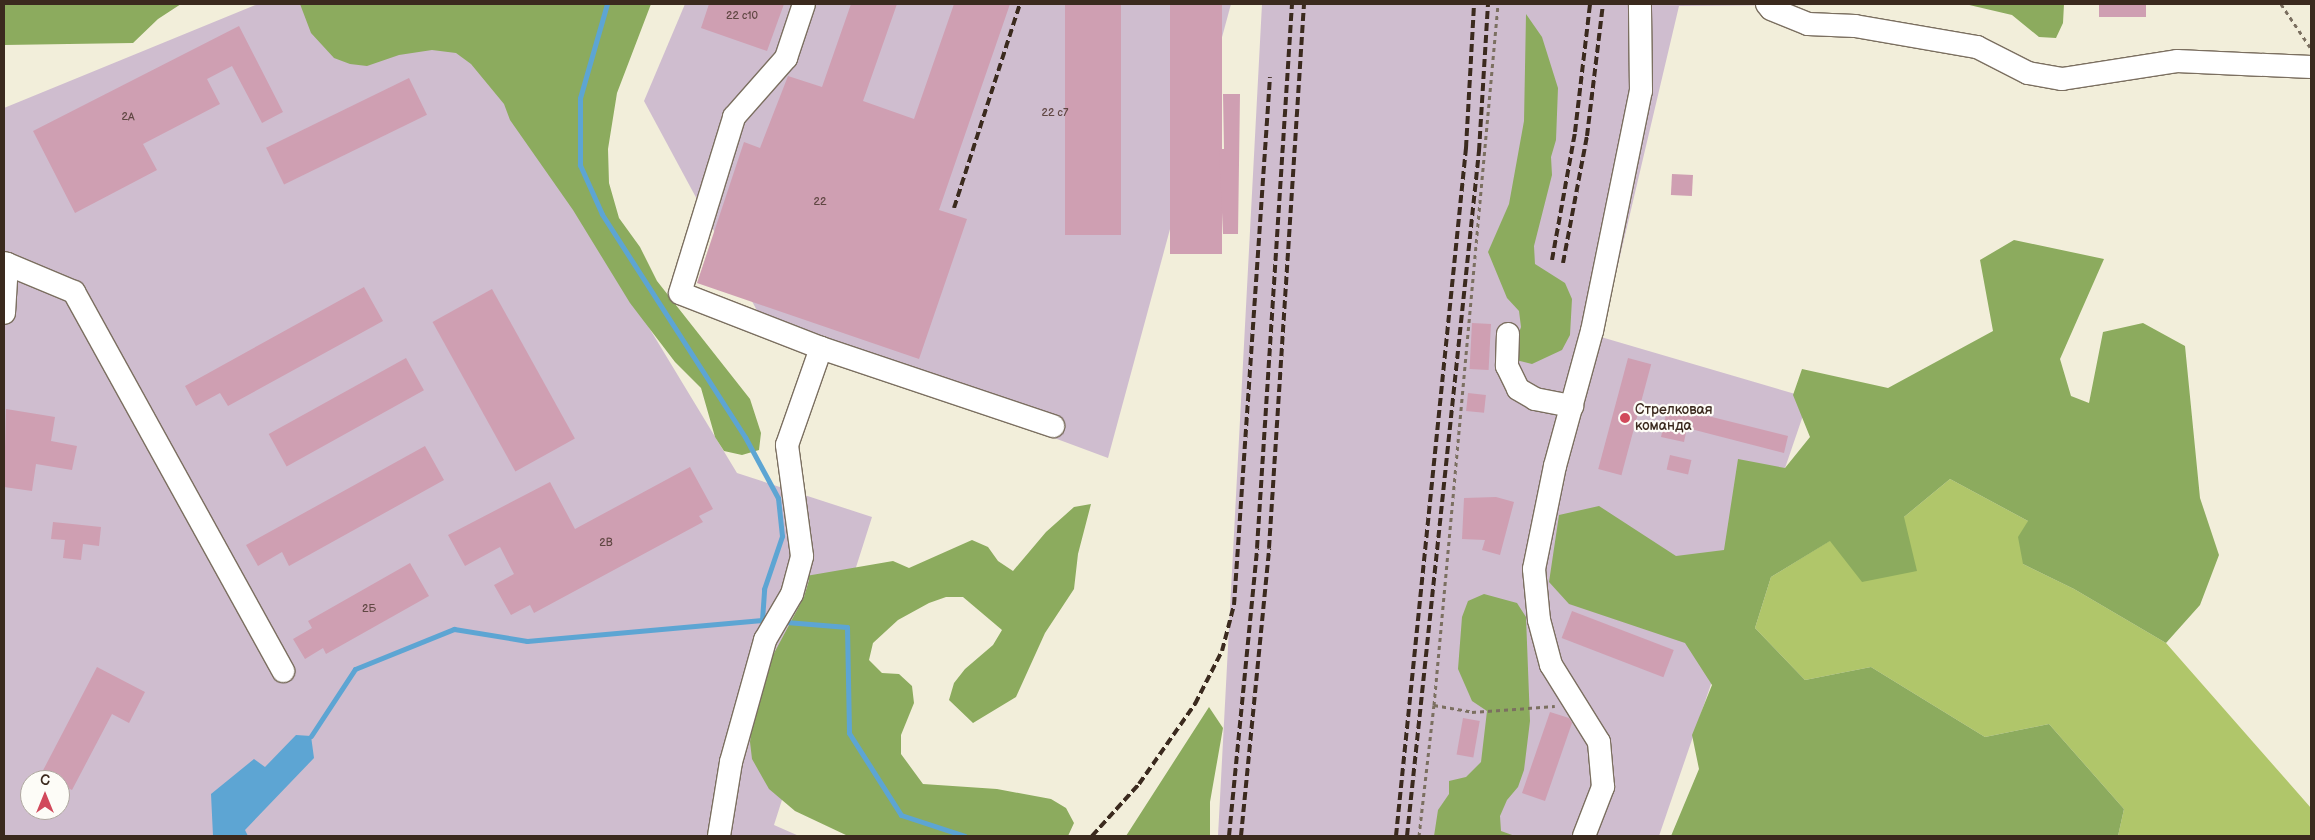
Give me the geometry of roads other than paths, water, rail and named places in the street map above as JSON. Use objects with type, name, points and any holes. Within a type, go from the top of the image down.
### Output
[{"type":"street","points":[[804,4],[786,58],[734,116],[680,293],[821,348],[1053,426]]},
{"type":"street","points":[[1584,836],[1604,787],[1599,742],[1552,665],[1539,620],[1534,569],[1572,406],[1592,331],[1641,90],[1640,4]]},
{"type":"street","points":[[1767,4],[1771,9],[1808,24],[1855,26],[1978,47],[2028,73],[2062,79],[2177,61],[2244,62],[2311,67]]},
{"type":"street","points":[[4,313],[6,263],[74,292],[283,670]]},
{"type":"street","points":[[1508,334],[1507,366],[1518,389],[1535,399],[1572,406]]},
{"type":"street","points":[[719,836],[731,762],[765,640],[792,594],[802,556],[787,445],[821,348]]},
{"type":"water","points":[[296,735],[311,736],[314,758],[245,830],[248,836],[213,836],[211,794],[254,759],[265,767]]},
{"type":"waterway","points":[[311,736],[355,669],[454,629],[527,641],[762,620],[764,589],[782,536],[778,498],[745,437],[602,214],[580,165],[580,98],[607,4]]},
{"type":"waterway","points":[[786,622],[847,627],[849,733],[901,815],[965,836]]},
{"type":"railway","points":[[954,208],[1020,4]]},
{"type":"railway","points":[[1229,836],[1257,548],[1292,4]]},
{"type":"railway","points":[[1241,836],[1269,548],[1304,4]]},
{"type":"railway","points":[[1396,836],[1466,148],[1474,4]]},
{"type":"railway","points":[[1407,836],[1479,151],[1488,4]]},
{"type":"railway","points":[[1552,260],[1575,132],[1590,4]]},
{"type":"railway","points":[[1563,263],[1587,136],[1603,4]]},
{"type":"railway","points":[[1092,836],[1139,784],[1195,704],[1222,651],[1234,605],[1270,77]]},
{"type":"place","name":"Стрелковая команда","points":[[1625,418]]}]
